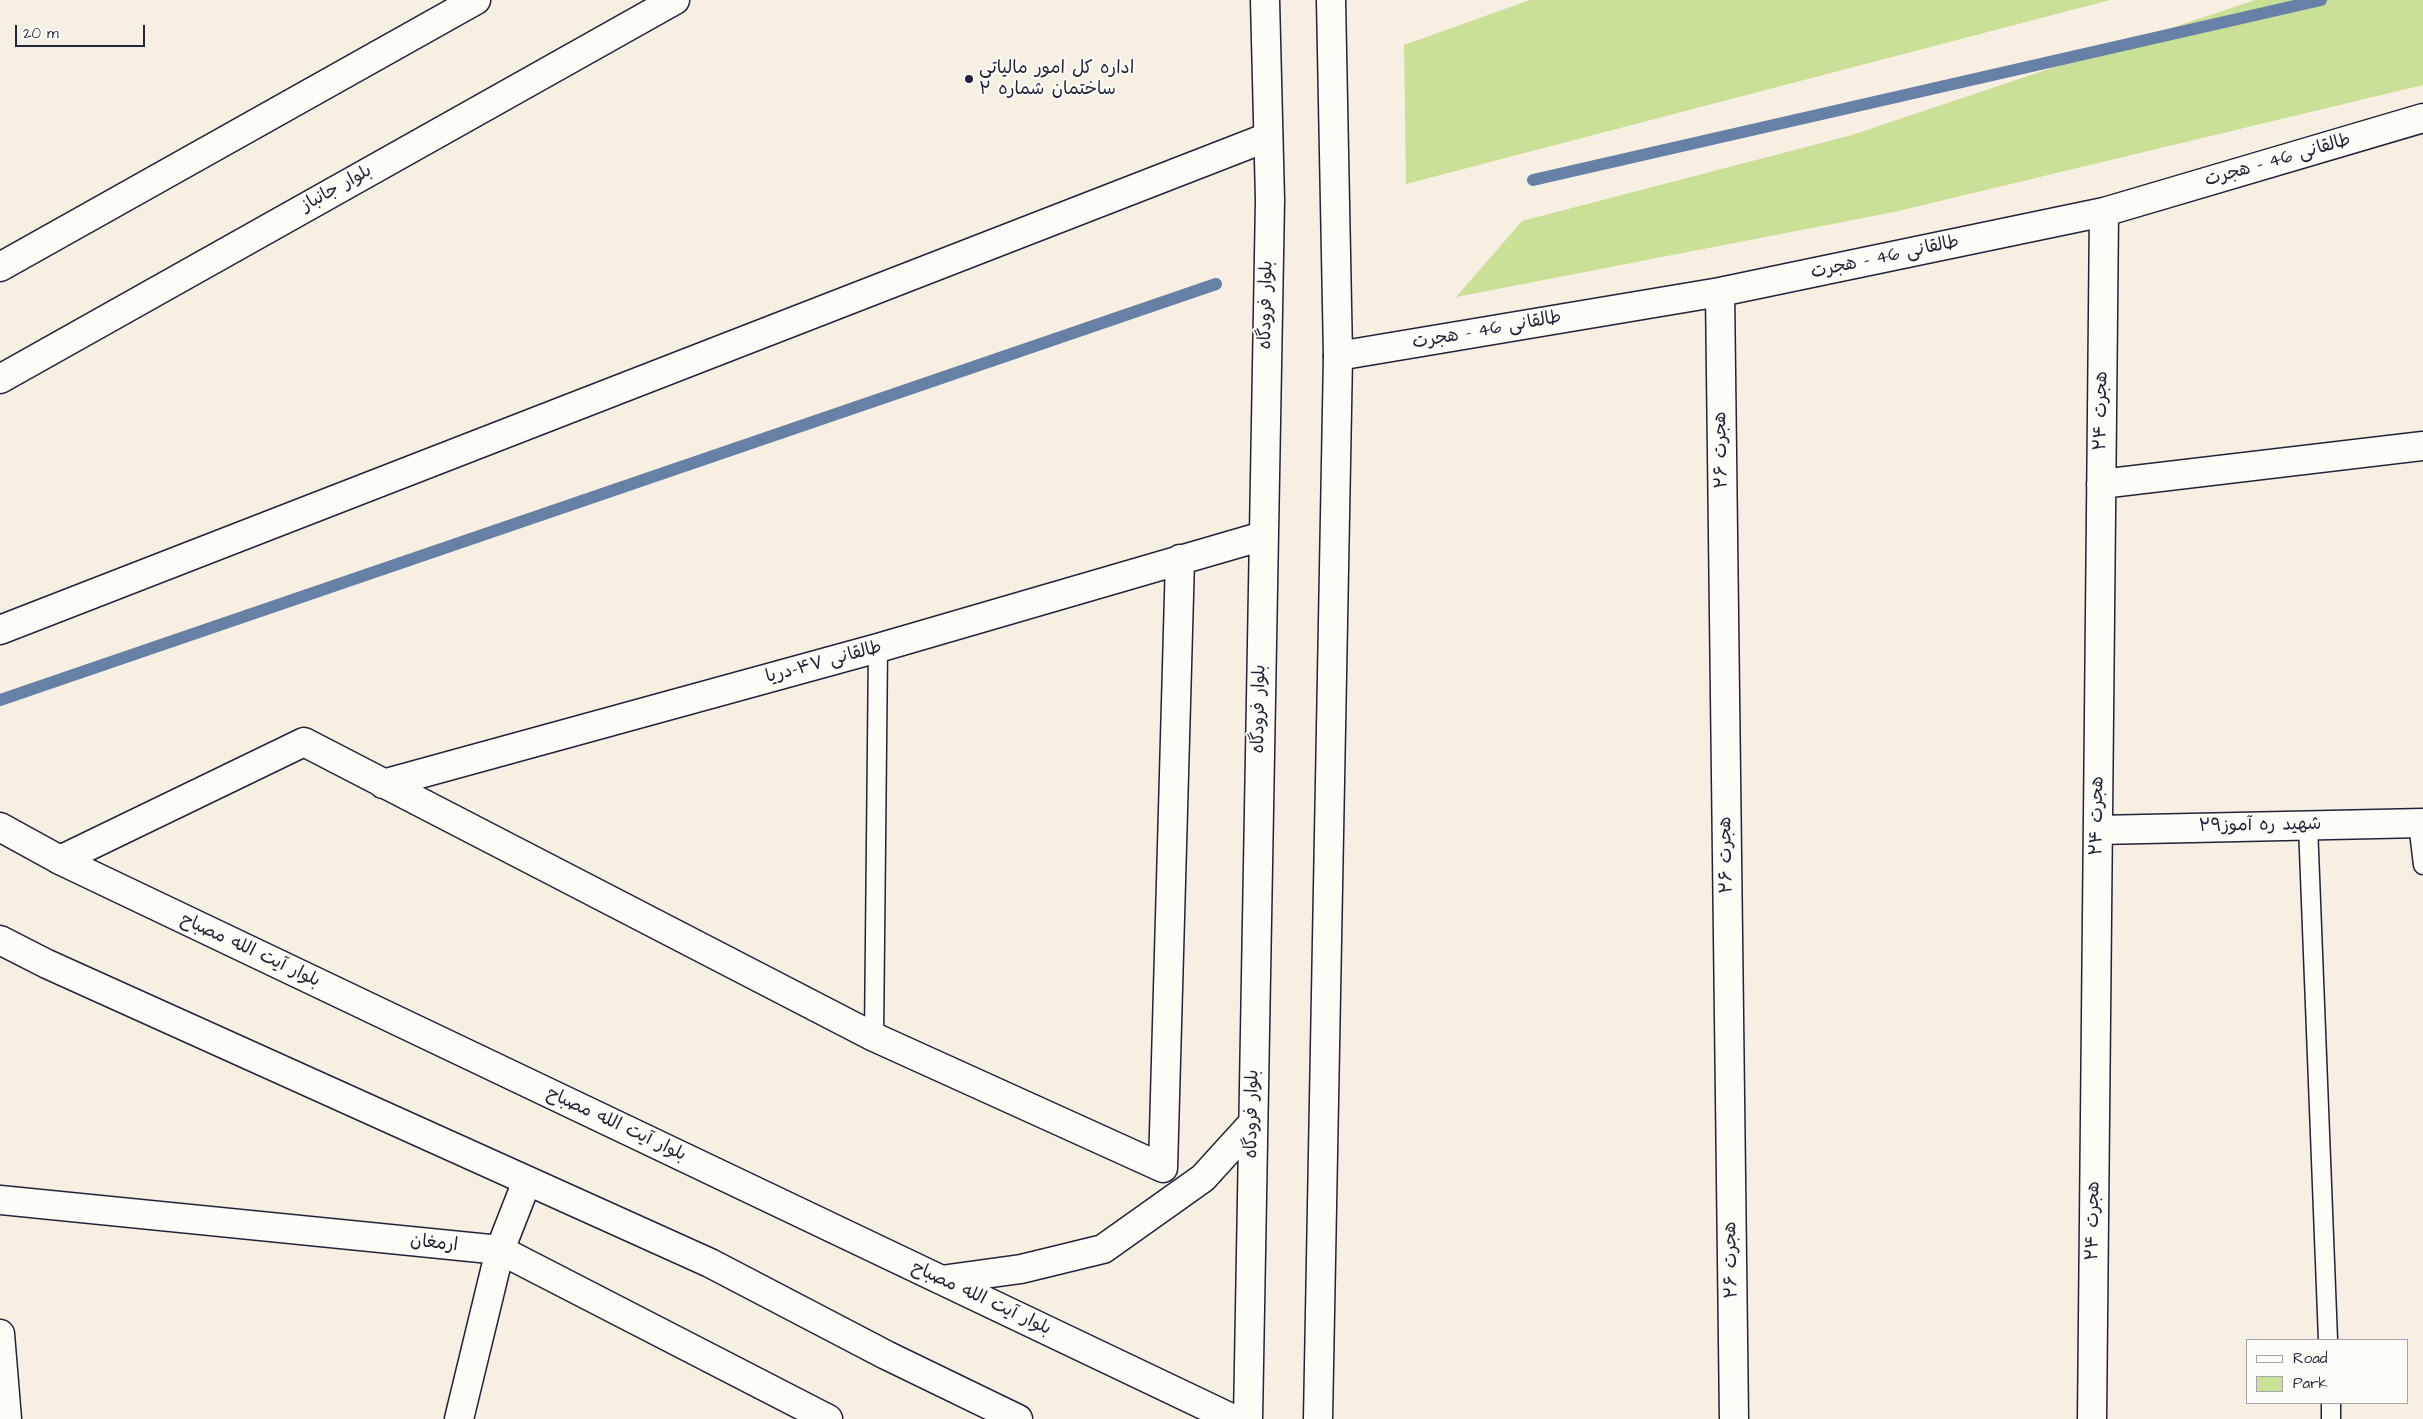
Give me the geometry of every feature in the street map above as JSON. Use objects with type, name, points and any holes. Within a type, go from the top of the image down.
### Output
[{"type":"street","points":[[0,267],[476,0]]},
{"type":"street","name":"بلوار جانباز","points":[[0,379],[675,0]]},
{"type":"street","name":"بلوار فرودگاه","points":[[1248,1419],[1270,200],[1265,0]]},
{"type":"street","points":[[1318,1419],[1338,344],[1332,0]]},
{"type":"street","name":"طالقانی 46 - هجرت","points":[[1338,344],[1720,292],[2104,212],[2423,118]]},
{"type":"street","points":[[0,630],[1268,137]]},
{"type":"street","name":"هجرت ۲۴","points":[[2092,1419],[2104,212]]},
{"type":"street","name":"هجرت ۲۶","points":[[1720,292],[1734,1419]]},
{"type":"street","points":[[2101,484],[2423,446]]},
{"type":"street","name":"طالقانی ۴۷-دریا","points":[[383,784],[878,648],[1263,536]]},
{"type":"street","points":[[60,860],[304,742],[874,1037],[1163,1168],[1180,559]]},
{"type":"street","name":"شهید ره آموز۲۹","points":[[2098,830],[2420,823]]},
{"type":"street","name":"بلوار آیت الله مصباح","points":[[0,827],[60,860],[1233,1419]]},
{"type":"street","points":[[0,940],[56,969],[710,1263],[886,1355],[1018,1419]]},
{"type":"street","points":[[942,1280],[1021,1269],[1103,1249],[1203,1178],[1253,1123]]},
{"type":"street","points":[[459,1419],[500,1250],[527,1181]]},
{"type":"street","name":"ارمغان","points":[[0,1200],[500,1250],[828,1419]]},
{"type":"street","points":[[0,1334],[7,1419]]},
{"type":"lane","points":[[874,1037],[878,648]]},
{"type":"lane","points":[[2420,823],[2423,865]]},
{"type":"lane","points":[[2308,825],[2328,1339]]},
{"type":"lane","points":[[2331,1404],[2331,1419]]},
{"type":"green space","points":[[1530,0],[2110,0],[1406,184],[1404,45]]},
{"type":"green space","points":[[2255,0],[2423,0],[2423,85],[1894,212],[1456,297],[1522,221],[1852,135]]},
{"type":"waterway","points":[[1533,180],[2321,0]]},
{"type":"waterway","points":[[0,700],[1216,284]]},
{"type":"place","name":"اداره کل امور مالیاتی ساختمان شماره ۲","points":[[969,79]]}]
